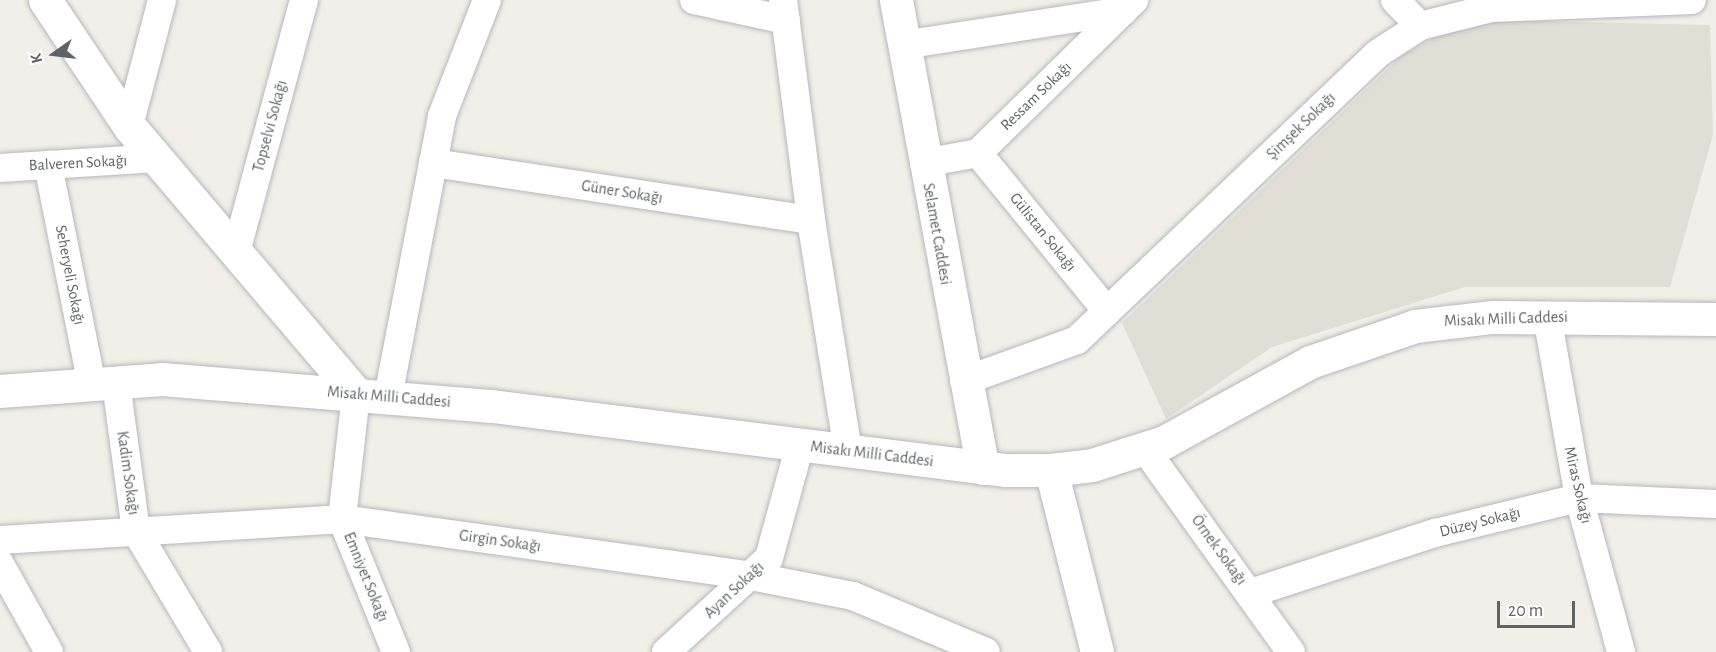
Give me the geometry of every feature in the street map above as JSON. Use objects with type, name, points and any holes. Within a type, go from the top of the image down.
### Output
[{"type":"street","points":[[45,0],[129,126],[236,252],[372,396]]},
{"type":"street","points":[[129,126],[162,0]]},
{"type":"street","name":"Topselvi Sokağı","points":[[236,252],[304,0]]},
{"type":"street","name":"Emniyet Sokağı","points":[[396,652],[342,519],[433,163],[442,116],[487,0]]},
{"type":"street","points":[[694,0],[785,10],[811,220],[848,451]]},
{"type":"street","name":"Selamet Caddesi","points":[[896,0],[963,381],[983,468]]},
{"type":"street","points":[[1395,0],[1420,27]]},
{"type":"street","name":"Şimşek Sokağı","points":[[963,381],[1077,340],[1377,54],[1420,27],[1491,8],[1692,0]]},
{"type":"street","points":[[903,45],[1118,6]]},
{"type":"street","name":"Ressam Sokağı","points":[[978,153],[1118,6]]},
{"type":"street","points":[[924,163],[978,153]]},
{"type":"street","name":"Gülistan Sokağı","points":[[978,153],[1107,311]]},
{"type":"street","name":"Balveren Sokağı","points":[[0,168],[157,158]]},
{"type":"street","name":"Güner Sokağı","points":[[433,163],[811,220]]},
{"type":"street","name":"Seheryeli Sokağı","points":[[48,165],[104,384]]},
{"type":"street","name":"Misakı Milli Caddesi","points":[[0,391],[162,379],[492,406],[983,468],[1051,470],[1092,465],[1145,449],[1310,362],[1360,342],[1450,320],[1547,316],[1716,319]]},
{"type":"street","name":"Miras Sokağı","points":[[1547,316],[1579,498],[1621,652]]},
{"type":"street","name":"Kadim Sokağı","points":[[104,384],[136,531],[208,652]]},
{"type":"street","name":"Ayan Sokağı","points":[[666,652],[769,558],[800,445]]},
{"type":"street","name":"Örnek Sokağı","points":[[1145,449],[1251,593],[1291,652]]},
{"type":"street","points":[[1051,470],[1097,652]]},
{"type":"street","name":"Düzey Sokağı","points":[[1251,593],[1435,533],[1579,498],[1716,504]]},
{"type":"street","name":"Girgin Sokağı","points":[[0,540],[342,519],[751,576],[853,596],[986,652]]},
{"type":"street","points":[[0,564],[49,652]]},
{"type":"shaded area","points":[[1489,20],[1710,25],[1713,135],[1670,287],[1465,287],[1272,347],[1166,419],[1122,323],[1402,55],[1442,33]]}]
